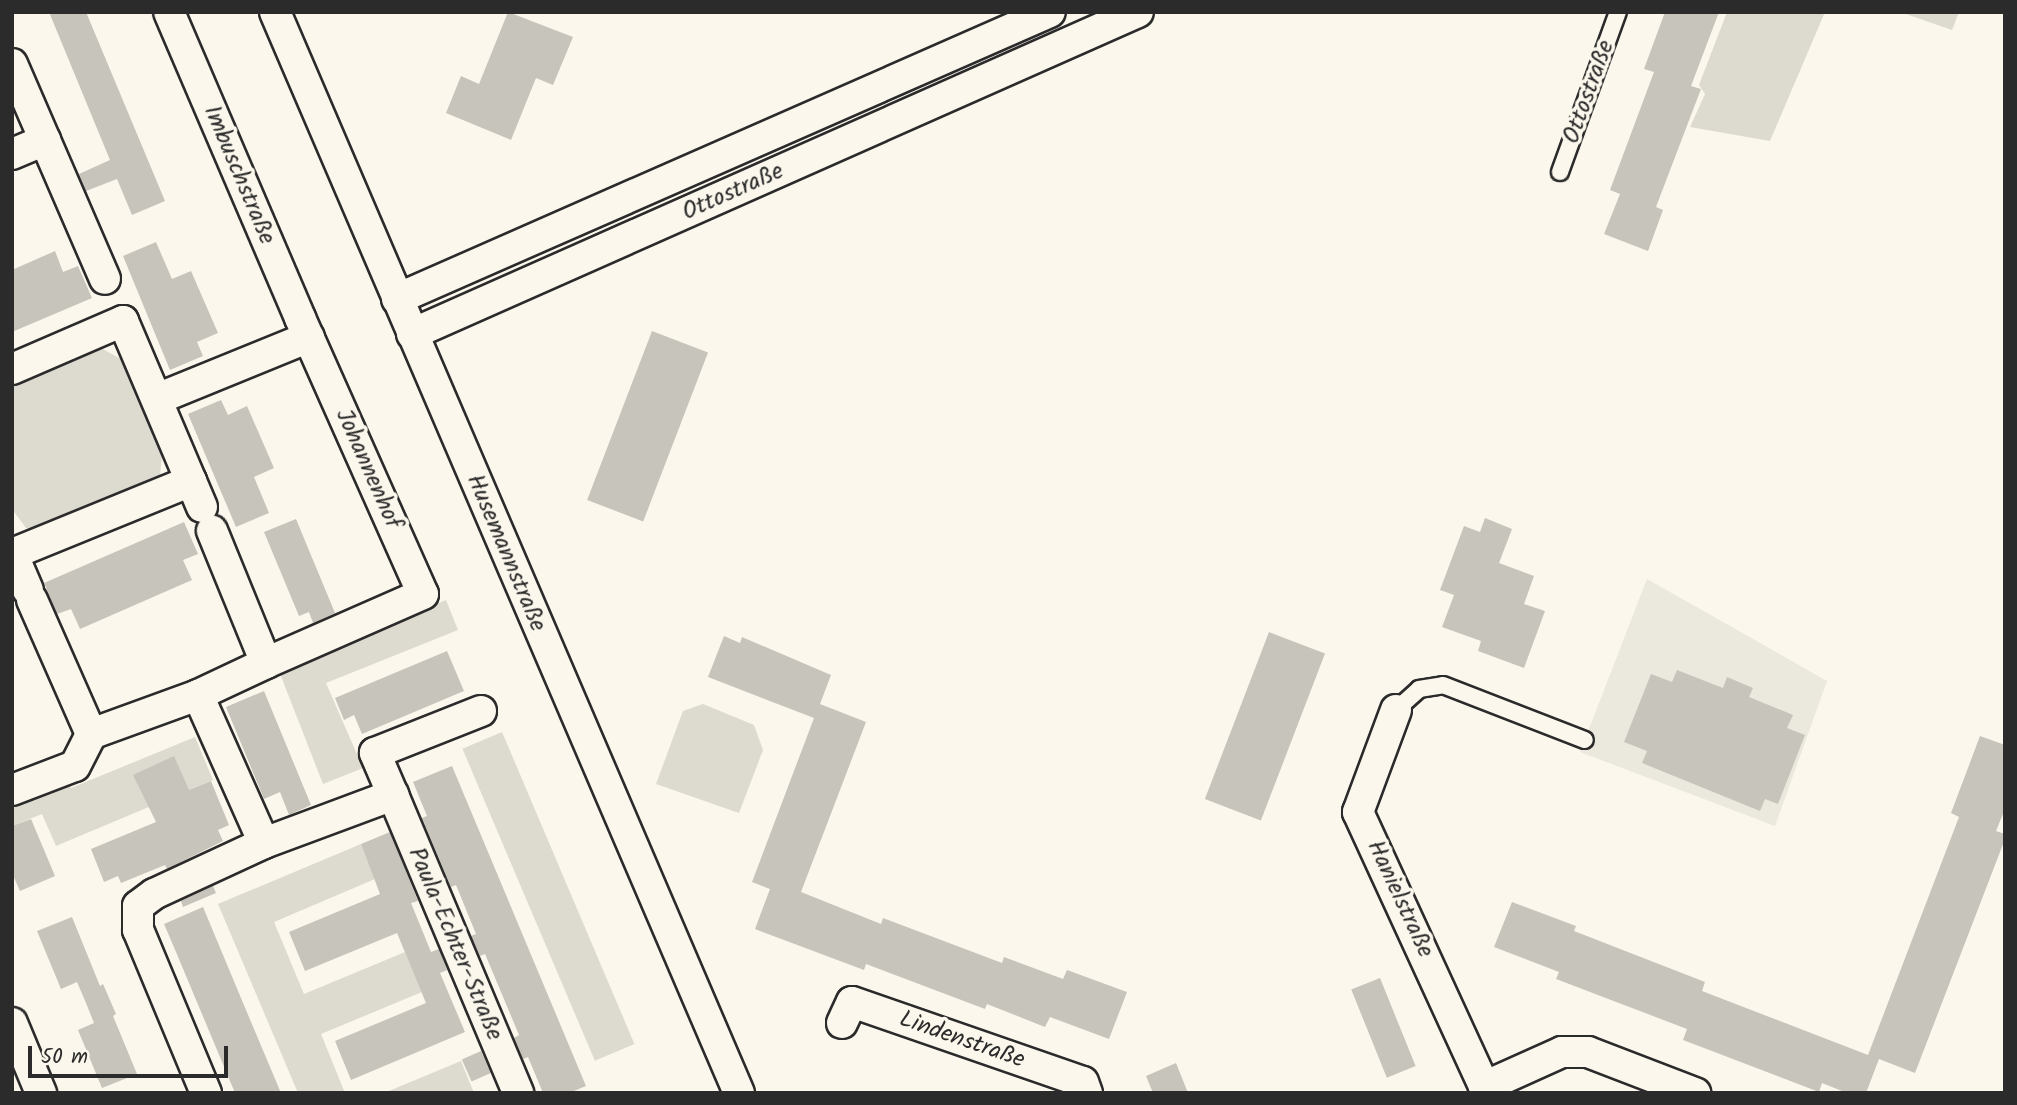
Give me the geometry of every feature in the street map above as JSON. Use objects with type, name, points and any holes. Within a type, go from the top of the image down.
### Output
[{"type":"street","name":"Imbuschstraße","points":[[169,12],[309,337]]},
{"type":"street","name":"Husemannstraße","points":[[275,12],[739,1093]]},
{"type":"street","name":"Ottostraße","points":[[412,334],[1138,12]]},
{"type":"street","name":"Ottostraße","points":[[397,299],[1043,14],[1054,49]]},
{"type":"street","points":[[12,64],[157,399],[266,663]]},
{"type":"street","points":[[12,153],[45,140]]},
{"type":"street","points":[[12,369],[123,321]]},
{"type":"street","points":[[157,399],[309,337]]},
{"type":"street","name":"Johannenhof","points":[[91,734],[198,695],[424,594],[309,337]]},
{"type":"street","points":[[12,790],[75,766],[91,734],[12,554],[201,506]]},
{"type":"street","points":[[198,695],[264,843]]},
{"type":"street","name":"Hanielstraße","points":[[1396,709],[1358,812],[1486,1090],[1562,1052],[1588,1052],[1695,1093]]},
{"type":"street","name":"Paula-Echter-Straße","points":[[481,711],[375,753],[518,1093]]},
{"type":"street","points":[[206,1093],[138,930],[138,906],[154,894],[264,843],[393,794]]},
{"type":"street","name":"Lindenstraße","points":[[842,1023],[852,1002],[1083,1083],[1087,1093]]},
{"type":"street","points":[[12,1023],[41,1093]]},
{"type":"lane","name":"Ottostraße","points":[[1560,172],[1618,12]]},
{"type":"lane","points":[[1396,709],[1419,689],[1443,685],[1585,740]]},
{"type":"shaded area","points":[[1727,12],[1825,12],[1770,141],[1690,127],[1705,94],[1699,85]]},
{"type":"shaded area","points":[[1900,12],[1959,12],[1952,30]]},
{"type":"shaded area","points":[[101,348],[121,359],[162,456],[160,476],[150,487],[40,531],[26,528],[12,509],[12,386],[78,355]]},
{"type":"shaded area","points":[[1647,579],[1827,681],[1775,826],[1580,752]]},
{"type":"shaded area","points":[[446,600],[458,630],[326,683],[363,768],[323,784],[277,666]]},
{"type":"shaded area","points":[[703,704],[754,725],[763,750],[739,813],[656,784],[683,711]]},
{"type":"shaded area","points":[[502,732],[634,1044],[595,1061],[462,749]]},
{"type":"shaded area","points":[[195,737],[213,780],[56,846],[42,814],[12,826],[12,804],[67,781],[71,788]]},
{"type":"shaded area","points":[[361,844],[375,879],[274,922],[304,994],[405,952],[422,992],[321,1034],[345,1093],[298,1093],[218,904]]},
{"type":"shaded area","points":[[461,1061],[474,1093],[384,1093]]},
{"type":"building","points":[[49,12],[86,12],[165,201],[132,215],[117,179],[86,191],[79,174],[110,160]]},
{"type":"building","points":[[508,12],[573,37],[553,85],[536,78],[511,140],[446,113],[461,76],[479,84]]},
{"type":"building","points":[[1665,12],[1719,12],[1691,86],[1701,89],[1656,207],[1663,210],[1648,251],[1604,234],[1620,194],[1610,190],[1654,72],[1644,69]]},
{"type":"building","points":[[156,242],[172,279],[191,271],[218,333],[197,342],[203,356],[170,370],[123,256]]},
{"type":"building","points":[[55,251],[63,272],[78,266],[92,298],[12,332],[12,270]]},
{"type":"building","points":[[652,331],[708,353],[643,521],[587,500]]},
{"type":"building","points":[[221,400],[228,415],[247,406],[274,468],[254,477],[269,513],[236,527],[188,414]]},
{"type":"building","points":[[1485,518],[1512,529],[1499,563],[1534,576],[1524,604],[1545,611],[1524,668],[1478,651],[1481,641],[1442,627],[1454,595],[1440,590],[1464,526],[1480,532]]},
{"type":"building","points":[[296,519],[335,613],[313,623],[309,612],[299,616],[264,532]]},
{"type":"building","points":[[184,522],[198,554],[183,560],[192,580],[80,629],[71,609],[57,614],[44,583]]},
{"type":"building","points":[[1269,632],[1325,654],[1261,821],[1205,799]]},
{"type":"building","points":[[724,636],[740,643],[742,637],[831,675],[820,704],[866,722],[801,892],[881,924],[883,918],[1002,963],[1004,957],[1063,979],[1067,970],[1127,992],[1109,1039],[1050,1017],[1045,1027],[987,1004],[985,1009],[866,964],[864,970],[755,929],[770,889],[752,882],[814,718],[708,677]]},
{"type":"building","points":[[447,651],[464,691],[362,734],[354,715],[344,720],[335,698]]},
{"type":"building","points":[[1677,670],[1723,688],[1727,677],[1753,688],[1749,697],[1793,715],[1787,728],[1805,735],[1778,804],[1765,799],[1760,811],[1642,763],[1647,751],[1624,742],[1651,674],[1672,682]]},
{"type":"building","points":[[264,691],[311,805],[289,815],[280,792],[264,799],[226,707]]},
{"type":"building","points":[[1980,736],[2005,745],[2005,809],[1996,831],[2005,834],[2005,839],[1915,1073],[1879,1059],[1866,1093],[1847,1093],[1822,1083],[1819,1092],[1683,1040],[1687,1029],[1556,979],[1559,972],[1494,947],[1512,902],[1576,926],[1574,931],[1705,982],[1702,991],[1868,1055],[1959,817],[1951,813]]},
{"type":"building","points":[[174,756],[189,790],[211,781],[229,825],[218,830],[223,841],[167,869],[165,865],[121,883],[118,876],[104,882],[91,849],[156,822],[133,775]]},
{"type":"building","points":[[452,766],[586,1086],[569,1093],[543,1093],[528,1057],[523,1059],[514,1038],[519,1035],[485,954],[480,956],[471,936],[476,934],[456,885],[451,887],[422,818],[427,816],[413,782]]},
{"type":"building","points":[[31,819],[55,876],[20,891],[12,873],[12,826]]},
{"type":"building","points":[[390,832],[418,901],[411,903],[431,952],[439,949],[447,970],[440,973],[465,1032],[351,1080],[335,1041],[426,1003],[397,933],[305,971],[289,932],[380,894],[361,844]]},
{"type":"building","points":[[213,886],[216,893],[183,907],[181,901]]},
{"type":"building","points":[[203,907],[281,1093],[235,1093],[164,924]]},
{"type":"building","points":[[72,917],[100,986],[103,984],[116,1014],[113,1016],[137,1074],[102,1088],[78,1030],[94,1023],[86,1003],[77,982],[61,989],[37,931]]},
{"type":"building","points":[[1380,978],[1416,1066],[1387,1078],[1351,990]]},
{"type":"building","points":[[481,1051],[491,1073],[472,1081],[462,1060]]},
{"type":"building","points":[[1176,1063],[1188,1093],[1153,1093],[1146,1076]]}]
